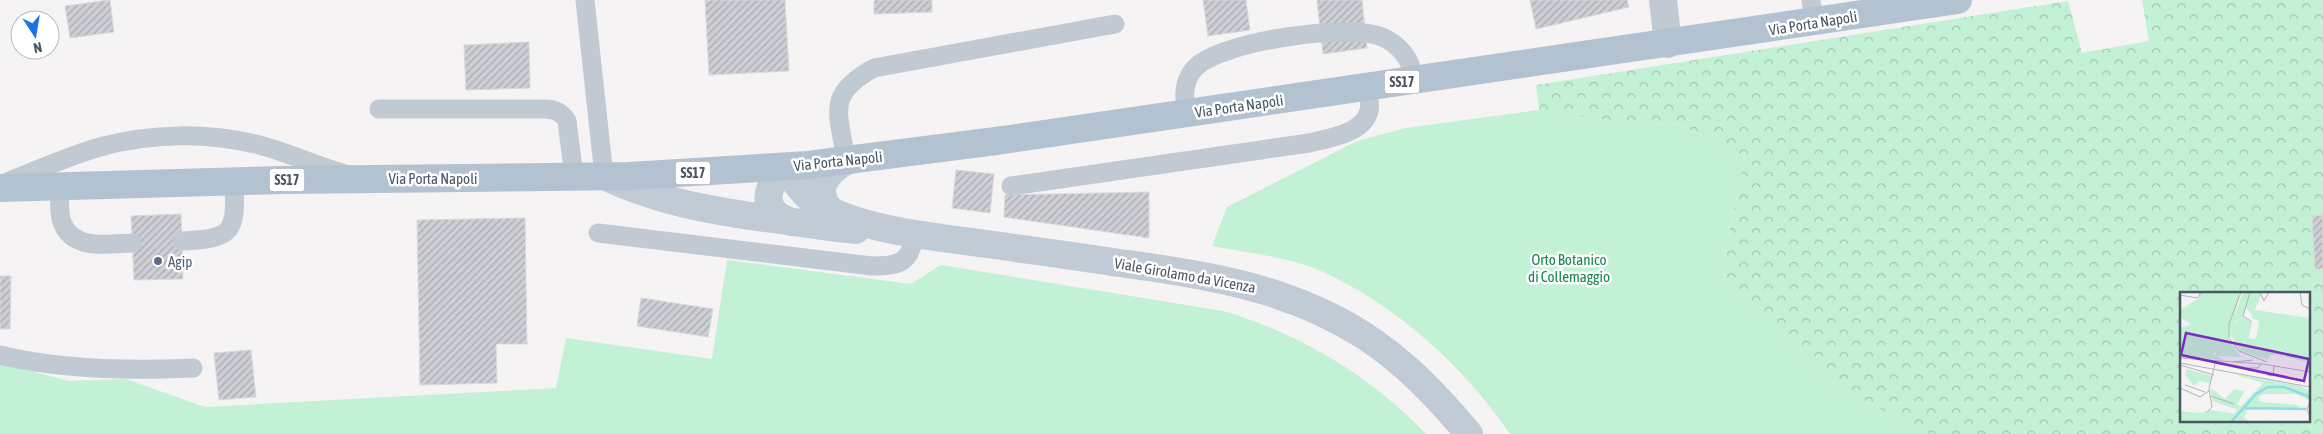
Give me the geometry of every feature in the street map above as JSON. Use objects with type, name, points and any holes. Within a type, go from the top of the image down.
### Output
[{"type":"main road","name":"Via Porta Napoli","points":[[0,187],[370,178],[574,177],[782,167],[846,161],[1668,44],[1813,11],[1958,0]]},
{"type":"main road","points":[[831,211],[823,200],[822,187],[830,172],[846,161]]},
{"type":"main road","name":"Viale Girolamo da Vicenza","points":[[782,167],[809,198],[831,211],[859,221],[914,233],[1226,280],[1266,290],[1301,302],[1332,317],[1372,342],[1430,390],[1469,434]]},
{"type":"main road","points":[[782,167],[772,182],[768,198],[775,214],[791,222]]},
{"type":"main road","name":"Viale Girolamo da Vicenza","points":[[604,176],[646,194],[678,204],[845,229],[914,233]]},
{"type":"street","points":[[1662,0],[1668,44]]},
{"type":"lane","points":[[585,0],[604,176]]},
{"type":"lane","points":[[846,161],[839,112],[840,98],[846,87],[856,78],[874,68],[1115,24]]},
{"type":"lane","points":[[1187,113],[1185,88],[1189,76],[1195,68],[1213,56],[1260,42],[1343,32],[1375,34],[1391,42],[1404,53],[1412,68],[1415,80]]},
{"type":"lane","points":[[1011,186],[1309,143],[1337,136],[1356,127],[1366,118],[1370,109],[1367,87]]},
{"type":"lane","points":[[379,109],[556,110],[567,121],[574,177]]},
{"type":"lane","points":[[0,187],[58,161],[98,148],[129,140],[160,137],[191,137],[239,141],[284,153],[340,173],[370,178]]},
{"type":"lane","points":[[182,241],[210,239],[221,235],[229,229],[235,213],[234,181]]},
{"type":"lane","points":[[60,186],[62,222],[73,237],[91,244],[132,243]]},
{"type":"lane","points":[[598,232],[872,266],[891,266],[901,262],[909,254],[913,245],[914,233]]},
{"type":"lane","points":[[0,355],[23,361],[81,366],[193,368]]},
{"type":"green space","points":[[2142,0],[2323,0],[2323,434],[1929,434],[1836,386],[1721,273],[1745,157],[1681,125],[1606,120],[1539,110],[1536,85],[2068,1],[2082,53],[2149,41]]},
{"type":"green space","name":"Orto Botanico di Collemaggio","points":[[1539,110],[1606,120],[1681,125],[1745,157],[1721,273],[1836,386],[1929,434],[1510,434],[1472,385],[1450,362],[1403,321],[1377,302],[1351,286],[1310,267],[1269,256],[1212,246],[1227,207],[1357,141],[1406,128]]},
{"type":"green space","points":[[727,260],[911,284],[941,265],[1223,311],[1279,331],[1332,359],[1382,393],[1426,434],[0,434],[0,363],[69,381],[126,379],[205,407],[556,388],[566,338],[712,359]]},
{"type":"building","points":[[110,0],[114,32],[70,38],[65,6]]},
{"type":"building","points":[[705,0],[785,0],[789,71],[709,75]]},
{"type":"building","points":[[874,0],[932,0],[932,12],[874,14]]},
{"type":"building","points":[[1203,0],[1246,0],[1250,30],[1208,36]]},
{"type":"building","points":[[1317,0],[1362,0],[1367,48],[1323,54]]},
{"type":"building","points":[[1530,0],[1627,0],[1629,7],[1536,29]]},
{"type":"building","points":[[529,42],[530,88],[466,90],[464,45]]},
{"type":"building","points":[[956,170],[994,174],[990,213],[952,208]]},
{"type":"building","points":[[1149,192],[1149,238],[1004,217],[1005,195]]},
{"type":"building","name":"Agip","points":[[181,214],[183,279],[134,280],[131,216]]},
{"type":"building","points":[[2323,215],[2323,269],[2315,269],[2312,216]]},
{"type":"building","points":[[525,218],[527,344],[496,344],[497,383],[420,385],[417,220]]},
{"type":"building","points":[[0,276],[11,276],[10,329],[0,329]]},
{"type":"building","points":[[641,298],[713,309],[708,337],[637,326]]},
{"type":"building","points":[[251,350],[256,397],[219,400],[214,353]]},
{"type":"place","name":"Agip","points":[[158,261]]}]
